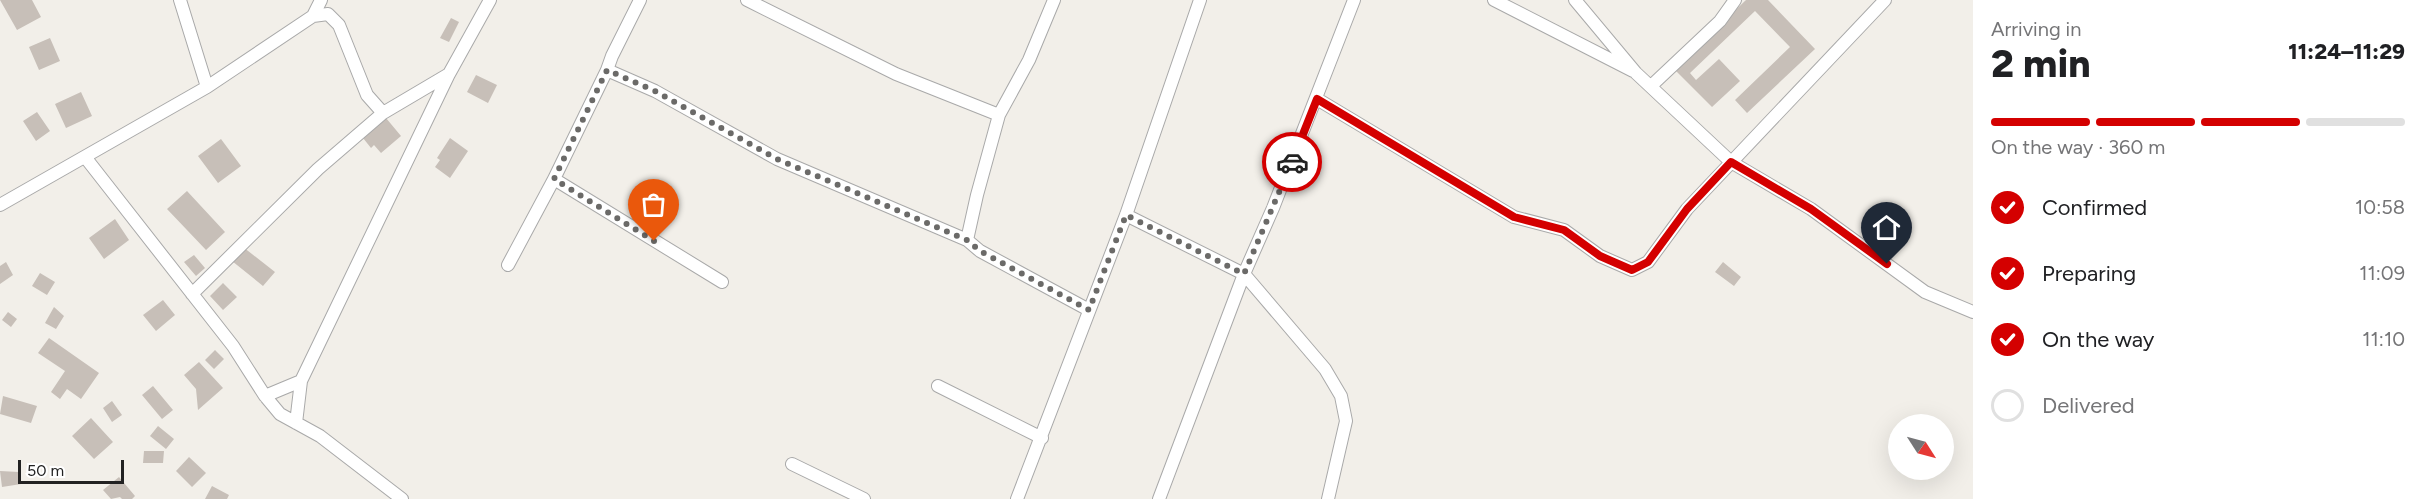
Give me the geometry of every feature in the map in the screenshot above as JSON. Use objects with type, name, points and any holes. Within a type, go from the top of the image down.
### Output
[{"type":"street","points":[[180,0],[207,87]]},
{"type":"street","points":[[313,16],[321,0]]},
{"type":"street","points":[[296,423],[301,381],[449,74],[490,0]]},
{"type":"street","points":[[508,265],[554,179],[640,0]]},
{"type":"street","points":[[747,0],[896,74],[999,115]]},
{"type":"street","points":[[967,240],[976,195],[999,115],[1029,60],[1054,0]]},
{"type":"street","points":[[1017,499],[1126,215],[1200,0]]},
{"type":"street","points":[[1159,499],[1244,274],[1317,99],[1354,0]]},
{"type":"street","points":[[1494,0],[1636,73]]},
{"type":"street","points":[[1575,0],[1636,73],[1731,162],[1811,209],[1925,292],[1973,313]]},
{"type":"street","points":[[1651,87],[1720,21],[1735,0]]},
{"type":"street","points":[[1317,99],[1514,217],[1564,230],[1600,256],[1632,270],[1648,262],[1687,209],[1885,0]]},
{"type":"street","points":[[0,205],[207,87],[313,16],[328,14],[339,25],[367,95],[382,113]]},
{"type":"street","points":[[607,70],[655,91],[777,159],[967,240],[980,251],[1089,310]]},
{"type":"street","points":[[192,294],[318,169],[382,113],[449,74]]},
{"type":"street","points":[[85,157],[233,346],[265,396],[280,414],[320,436],[402,499]]},
{"type":"street","points":[[554,179],[722,282]]},
{"type":"street","points":[[1126,215],[1244,274],[1325,369],[1341,396],[1346,421],[1328,499]]},
{"type":"street","points":[[265,396],[301,381]]},
{"type":"street","points":[[938,386],[1042,438]]},
{"type":"street","points":[[792,464],[864,499]]},
{"type":"building","points":[[0,0],[32,0],[41,17],[17,30]]},
{"type":"building","points":[[1746,0],[1768,0],[1815,49],[1747,113],[1735,100],[1790,47],[1755,11],[1690,73],[1696,80],[1719,59],[1740,81],[1712,107],[1674,69]]},
{"type":"building","points":[[451,18],[459,22],[449,42],[440,38]]},
{"type":"building","points":[[50,38],[60,61],[39,70],[29,47]]},
{"type":"building","points":[[476,75],[497,85],[488,103],[467,92]]},
{"type":"building","points":[[81,92],[92,116],[66,128],[55,104]]},
{"type":"building","points":[[37,112],[50,131],[36,141],[23,121]]},
{"type":"building","points":[[386,118],[401,136],[381,153],[374,145],[371,148],[363,138]]},
{"type":"building","points":[[450,138],[468,151],[450,178],[435,167],[440,160],[437,158]]},
{"type":"building","points":[[221,139],[241,166],[218,183],[198,156]]},
{"type":"building","points":[[187,191],[225,232],[206,250],[167,209]]},
{"type":"building","points":[[1891,217],[1900,225],[1883,244],[1874,237]]},
{"type":"building","points":[[115,219],[129,240],[104,259],[89,238]]},
{"type":"building","points":[[243,247],[275,272],[263,286],[232,261]]},
{"type":"building","points":[[194,255],[205,268],[196,276],[184,262]]},
{"type":"building","points":[[6,262],[13,275],[0,284],[0,266]]},
{"type":"building","points":[[1723,262],[1741,277],[1734,286],[1715,272]]},
{"type":"building","points":[[40,273],[55,282],[47,295],[32,286]]},
{"type":"building","points":[[223,283],[237,297],[223,310],[210,296]]},
{"type":"building","points":[[163,300],[175,315],[156,331],[143,315]]},
{"type":"building","points":[[54,307],[64,316],[56,329],[45,323]]},
{"type":"building","points":[[8,312],[17,319],[11,327],[2,320]]},
{"type":"building","points":[[49,338],[99,373],[81,399],[67,389],[60,399],[51,392],[65,371],[38,353]]},
{"type":"building","points":[[215,350],[224,359],[214,369],[205,360]]},
{"type":"building","points":[[199,362],[223,388],[198,410],[196,389],[184,375]]},
{"type":"building","points":[[153,386],[173,410],[162,419],[142,395]]},
{"type":"building","points":[[3,396],[37,406],[31,423],[0,414]]},
{"type":"building","points":[[112,401],[122,415],[112,422],[103,408]]},
{"type":"building","points":[[91,418],[113,442],[94,459],[72,436]]},
{"type":"building","points":[[158,426],[174,439],[166,449],[150,436]]},
{"type":"building","points":[[144,451],[164,451],[163,463],[143,463]]},
{"type":"building","points":[[189,457],[206,473],[192,487],[176,471]]},
{"type":"building","points":[[0,471],[19,472],[21,484],[2,487]]},
{"type":"building","points":[[119,477],[135,496],[132,499],[120,497],[111,499],[103,490]]},
{"type":"building","points":[[212,486],[229,495],[227,499],[205,499]]},
{"type":"way so far","points":[[654,241],[554,179],[607,70],[655,91],[777,159],[967,240],[980,251],[1089,310],[1126,215],[1244,274],[1292,162]]},
{"type":"route","points":[[1292,162],[1317,99],[1514,217],[1564,230],[1600,256],[1632,270],[1648,262],[1687,209],[1731,162],[1811,209],[1887,264]]}]
